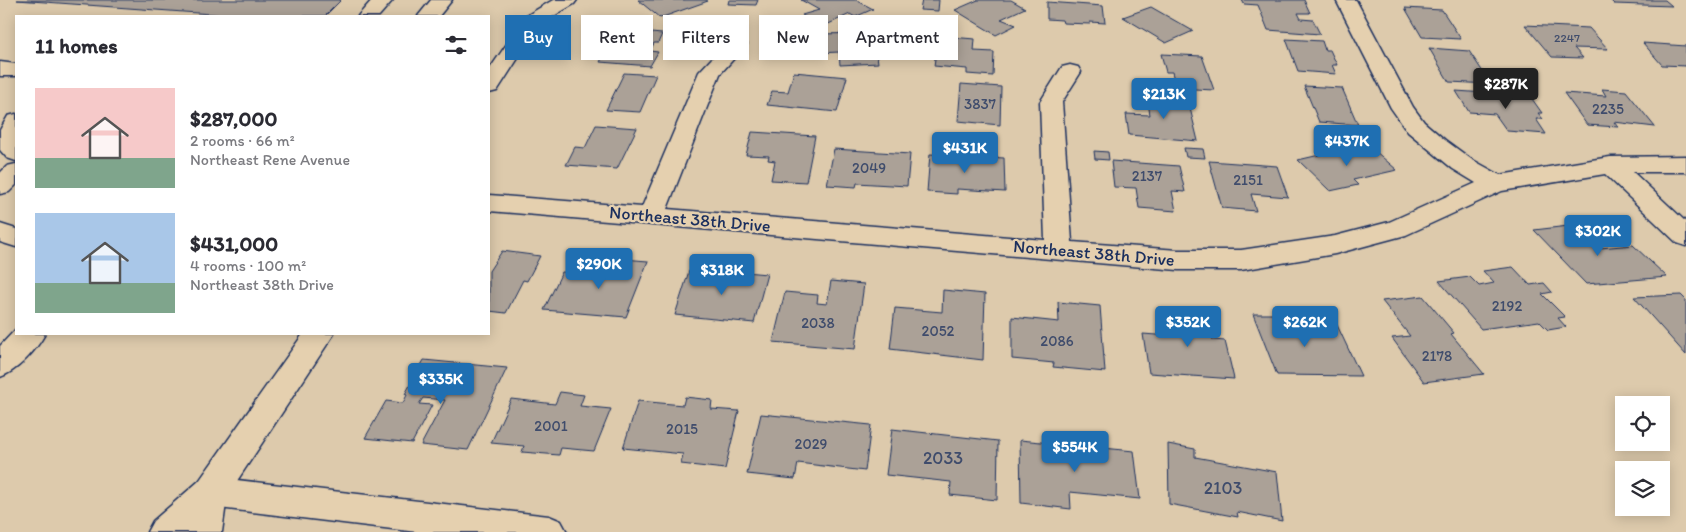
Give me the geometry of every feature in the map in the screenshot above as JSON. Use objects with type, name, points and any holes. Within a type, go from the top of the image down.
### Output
[{"type":"main road","points":[[369,15],[383,0]]},
{"type":"main road","points":[[429,15],[442,0]]},
{"type":"main road","points":[[490,83],[495,70],[531,10],[567,0]]},
{"type":"main road","points":[[1346,0],[1402,108],[1416,126],[1462,164],[1496,184]]},
{"type":"main road","points":[[651,216],[710,72],[721,60]]},
{"type":"main road","points":[[0,69],[15,70]]},
{"type":"main road","points":[[1059,250],[1052,102],[1070,72]]},
{"type":"main road","name":"Northeast 38th Drive","points":[[490,203],[1178,260],[1240,260],[1335,245],[1397,229],[1496,184],[1610,165],[1686,164]]},
{"type":"main road","points":[[1610,165],[1686,237]]},
{"type":"main road","points":[[0,186],[15,173]]},
{"type":"main road","points":[[0,233],[15,238]]},
{"type":"main road","points":[[0,365],[29,335]]},
{"type":"main road","points":[[165,532],[211,492],[318,335]]},
{"type":"main road","points":[[211,492],[501,529],[548,532]]},
{"type":"main road","points":[[204,532],[211,492]]},
{"type":"building","points":[[17,0],[341,0],[326,15],[225,15]]},
{"type":"building","points":[[638,0],[708,1],[668,15],[663,15],[660,18]]},
{"type":"building","points":[[729,0],[758,0],[756,5],[728,4]]},
{"type":"building","points":[[801,0],[856,0],[873,9],[860,15],[838,15],[838,20],[828,24],[828,15],[802,15],[819,10]]},
{"type":"building","points":[[922,0],[939,0],[938,11],[920,10]]},
{"type":"building","points":[[978,0],[1011,0],[1025,8],[1001,19],[1016,25],[996,35],[955,10]]},
{"type":"building","points":[[1242,0],[1304,0],[1310,13],[1298,13],[1301,19],[1313,20],[1320,34],[1268,30],[1258,5],[1244,4]]},
{"type":"building","points":[[1610,0],[1665,0],[1672,6],[1614,4]]},
{"type":"building","points":[[1047,2],[1103,6],[1105,23],[1063,23],[1062,20],[1047,19]]},
{"type":"building","points":[[1151,7],[1193,31],[1166,43],[1123,17]]},
{"type":"building","points":[[1405,8],[1442,10],[1461,39],[1422,37]]},
{"type":"building","points":[[1525,25],[1589,28],[1608,49],[1574,48],[1583,58],[1552,57]]},
{"type":"building","points":[[653,33],[662,34],[658,43],[653,45]]},
{"type":"building","points":[[828,34],[838,34],[838,52],[828,53]]},
{"type":"building","points":[[958,38],[975,39],[974,51],[994,52],[993,76],[967,74],[967,69],[934,66],[935,60],[958,60]]},
{"type":"building","points":[[1286,39],[1322,41],[1325,50],[1330,50],[1337,65],[1332,65],[1336,74],[1298,71]]},
{"type":"building","points":[[1643,43],[1686,46],[1686,66],[1662,65]]},
{"type":"building","points":[[1429,48],[1469,51],[1491,84],[1449,82]]},
{"type":"building","points":[[653,51],[658,52],[650,66],[600,62],[601,60],[653,60]]},
{"type":"building","points":[[1161,54],[1202,56],[1214,90],[1176,88],[1172,72],[1166,72]]},
{"type":"building","points":[[840,60],[878,60],[878,63],[840,65]]},
{"type":"building","points":[[794,72],[847,77],[837,112],[767,105],[772,91],[788,92]]},
{"type":"building","points":[[624,73],[656,75],[640,112],[606,110]]},
{"type":"building","points":[[961,84],[1001,87],[1000,125],[958,121]]},
{"type":"building","points":[[1304,86],[1342,88],[1358,125],[1319,122]]},
{"type":"building","points":[[1602,89],[1626,91],[1655,127],[1614,122],[1618,127],[1587,125],[1564,93],[1606,96]]},
{"type":"building","points":[[1456,91],[1530,96],[1542,113],[1538,113],[1543,119],[1536,119],[1546,134],[1507,131],[1495,114],[1469,112]]},
{"type":"building","points":[[1147,96],[1188,100],[1198,141],[1129,135],[1126,114],[1150,115]]},
{"type":"building","points":[[596,125],[637,128],[617,169],[566,165],[575,147],[585,148]]},
{"type":"building","points":[[1325,128],[1343,129],[1346,137],[1327,136]]},
{"type":"building","points":[[752,132],[815,136],[806,182],[771,180],[775,161],[768,160],[769,156],[746,155]]},
{"type":"building","points":[[1367,144],[1397,170],[1353,180],[1358,185],[1330,191],[1298,160]]},
{"type":"building","points":[[1184,148],[1203,149],[1205,158],[1186,157]]},
{"type":"building","points":[[834,149],[910,154],[907,186],[857,183],[856,187],[827,185]]},
{"type":"building","points":[[1094,151],[1108,152],[1109,160],[1095,159]]},
{"type":"building","points":[[930,154],[1004,158],[1005,192],[957,189],[957,194],[927,192]]},
{"type":"building","points":[[1111,161],[1179,166],[1185,192],[1172,191],[1176,211],[1139,208],[1136,188],[1114,187]]},
{"type":"building","points":[[1209,161],[1277,166],[1288,197],[1251,194],[1256,211],[1222,208]]},
{"type":"building","points":[[1577,225],[1600,248],[1633,245],[1667,277],[1586,284],[1534,230]]},
{"type":"building","points":[[502,251],[540,256],[527,281],[523,280],[506,313],[490,311],[490,269]]},
{"type":"building","points":[[611,258],[648,261],[626,317],[544,310],[562,272],[604,275]]},
{"type":"building","points":[[1513,267],[1530,285],[1544,283],[1552,292],[1542,294],[1565,317],[1558,318],[1566,327],[1548,330],[1539,321],[1481,329],[1439,281],[1470,277],[1479,286],[1494,283],[1483,271]]},
{"type":"building","points":[[689,271],[733,277],[734,271],[767,274],[754,323],[675,315]]},
{"type":"building","points":[[831,281],[864,284],[855,349],[773,342],[785,292],[818,295],[817,303],[827,304]]},
{"type":"building","points":[[943,290],[985,294],[983,360],[890,349],[895,308],[942,312]]},
{"type":"building","points":[[1681,295],[1686,300],[1686,355],[1634,297]]},
{"type":"building","points":[[1423,296],[1454,333],[1451,334],[1484,374],[1424,382],[1392,338],[1410,336],[1382,301]]},
{"type":"building","points":[[1058,302],[1100,306],[1105,372],[1053,367],[1054,363],[1012,359],[1012,317],[1059,322]]},
{"type":"building","points":[[1164,310],[1207,313],[1213,340],[1225,341],[1234,379],[1149,373],[1143,334],[1169,336]]},
{"type":"building","points":[[1253,314],[1292,314],[1297,325],[1337,325],[1361,376],[1277,375]]},
{"type":"building","points":[[424,360],[507,368],[468,450],[421,445],[445,400],[423,398],[419,404],[432,405],[412,443],[365,438],[386,401],[403,403],[407,395],[405,394]]},
{"type":"building","points":[[560,392],[584,395],[580,406],[611,409],[594,451],[561,448],[559,455],[522,452],[524,446],[491,443],[511,399],[555,404]]},
{"type":"building","points":[[685,397],[712,400],[711,409],[739,411],[725,469],[681,464],[683,454],[623,448],[638,401],[683,405]]},
{"type":"building","points":[[761,414],[871,425],[865,471],[798,463],[795,479],[747,474]]},
{"type":"building","points":[[892,429],[998,441],[997,500],[950,495],[951,482],[886,475]]},
{"type":"building","points":[[1020,440],[1134,451],[1140,499],[1070,492],[1071,509],[1021,503]]},
{"type":"building","points":[[1168,444],[1195,449],[1195,457],[1277,472],[1282,521],[1237,512],[1238,517],[1169,504]]}]
